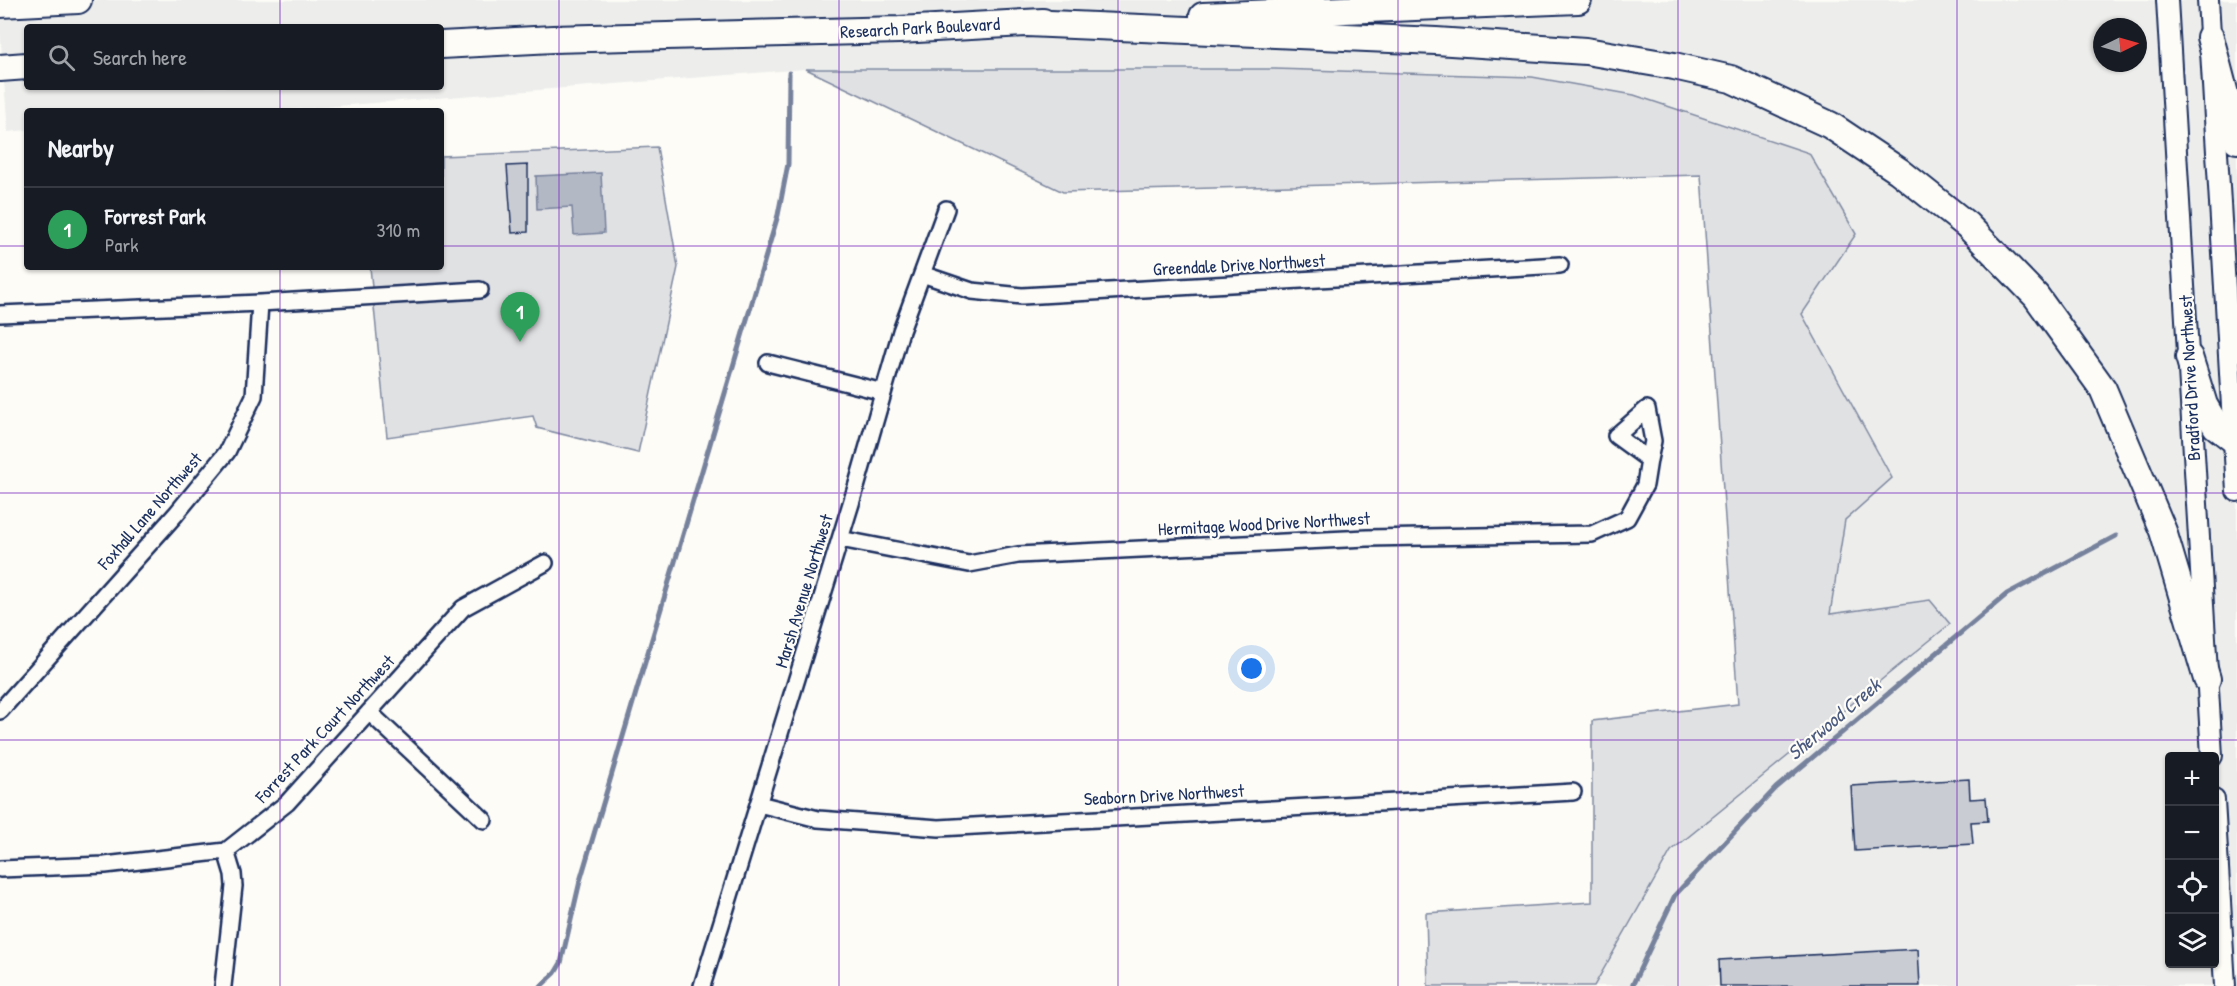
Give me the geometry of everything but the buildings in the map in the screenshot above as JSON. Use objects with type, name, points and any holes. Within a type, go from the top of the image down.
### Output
[{"type":"highway","points":[[0,4],[78,0]]},
{"type":"highway","name":"Research Park Boulevard","points":[[444,45],[553,39],[899,30],[1578,0]]},
{"type":"highway","points":[[1027,23],[1425,40],[1586,51],[1674,66],[1731,79],[1830,125],[1899,171],[1966,225],[2036,296],[2103,389],[2163,531],[2207,678]]},
{"type":"highway","points":[[2210,37],[2237,140]]},
{"type":"highway","points":[[0,68],[24,66]]},
{"type":"highway","points":[[2189,357],[2204,405],[2216,426],[2235,440]]},
{"type":"main road","name":"Bradford Drive Northwest","points":[[2167,0],[2212,752]]},
{"type":"main road","points":[[2208,0],[2237,491]]},
{"type":"main road","points":[[2214,806],[2225,986]]},
{"type":"street","name":"Marsh Avenue Northwest","points":[[702,986],[840,539],[901,331],[946,209]]},
{"type":"street","name":"Greendale Drive Northwest","points":[[922,274],[972,291],[1022,296],[1560,265]]},
{"type":"street","points":[[0,314],[260,303],[480,290]]},
{"type":"street","name":"Foxhall Lane Northwest","points":[[0,711],[176,513],[227,452],[254,396],[260,303]]},
{"type":"street","points":[[768,363],[882,392]]},
{"type":"street","name":"Hermitage Wood Drive Northwest","points":[[840,539],[969,564],[1018,555],[1367,538],[1592,534],[1627,518],[1645,484],[1649,460]]},
{"type":"street","name":"Forrest Park Court Northwest","points":[[226,851],[287,803],[463,608],[545,563]]},
{"type":"street","points":[[369,711],[484,820]]},
{"type":"street","name":"Seaborn Drive Northwest","points":[[759,804],[818,819],[939,828],[1573,792]]},
{"type":"street","points":[[0,869],[105,865],[226,851],[234,886],[223,986]]},
{"type":"shaded area","points":[[0,0],[2237,0],[2237,986],[1594,986],[1671,851],[1950,624],[1930,600],[1830,614],[1845,520],[1892,478],[1802,314],[1856,234],[1809,153],[1634,95],[1532,77],[1275,69],[806,69],[311,108],[24,108],[24,130],[8,132],[0,31]]},
{"type":"shaded area","points":[[806,69],[1275,69],[1532,77],[1634,95],[1809,153],[1856,234],[1802,314],[1892,478],[1845,520],[1830,614],[1930,600],[1950,624],[1671,851],[1594,986],[1428,986],[1426,913],[1592,902],[1592,721],[1738,704],[1701,175],[1063,192]]},
{"type":"shaded area","points":[[657,147],[678,267],[638,453],[537,428],[533,416],[387,437],[370,270],[444,270],[444,156]]},
{"type":"shaded area","points":[[601,173],[604,233],[574,235],[572,207],[537,209],[536,176]]},
{"type":"waterway","points":[[541,986],[555,973],[561,963],[580,881],[778,215],[788,164],[789,73]]},
{"type":"waterway","name":"Sherwood Creek","points":[[1632,986],[1675,895],[1776,788],[2007,594],[2116,536]]},
{"type":"place","name":"Forrest Park","points":[[520,342]]}]
